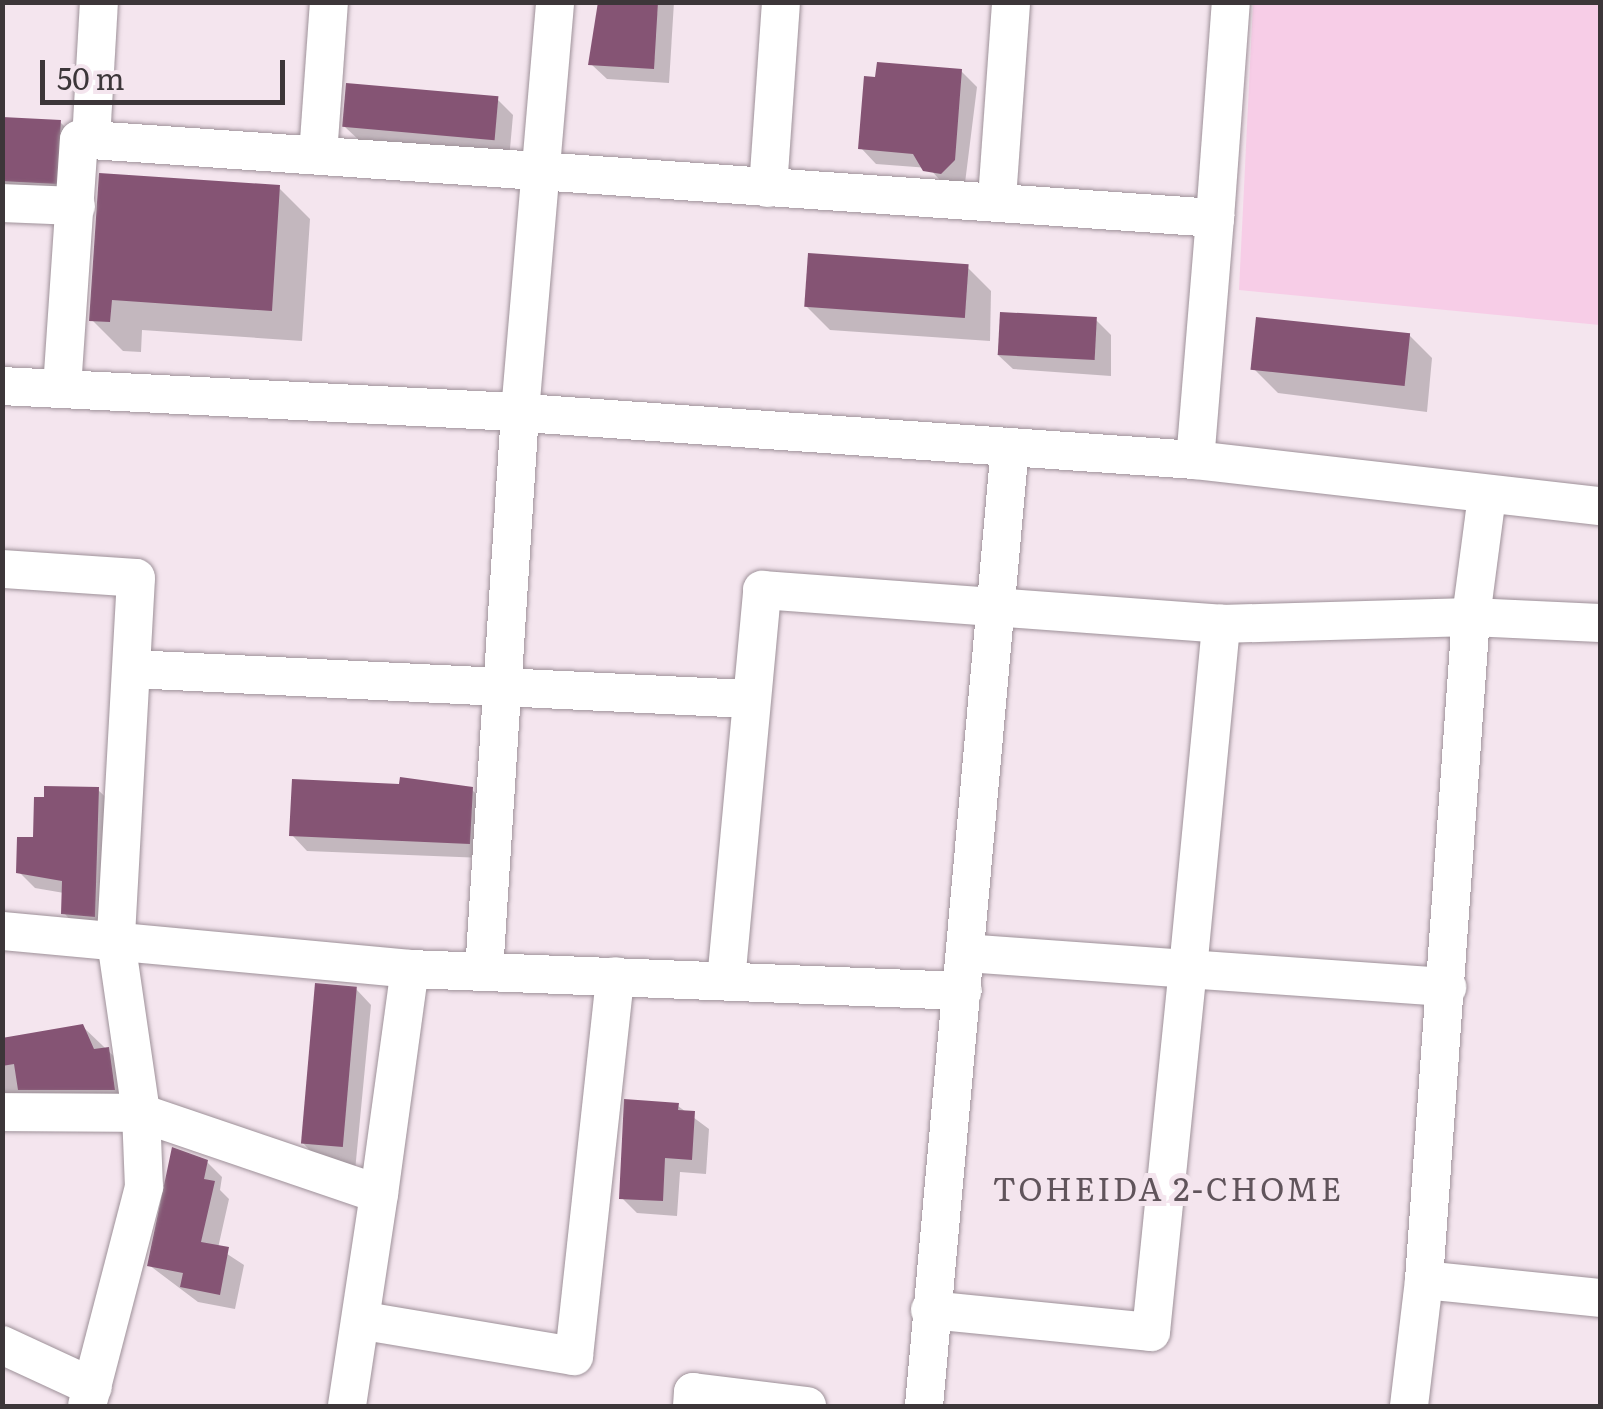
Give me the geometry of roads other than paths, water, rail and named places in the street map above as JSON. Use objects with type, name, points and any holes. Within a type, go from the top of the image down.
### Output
[{"type":"street","points":[[92,140],[99,2]]},
{"type":"street","points":[[318,155],[329,2]]},
{"type":"street","points":[[484,972],[520,412],[555,2]]},
{"type":"street","points":[[768,188],[781,2]]},
{"type":"street","points":[[997,199],[1010,2]]},
{"type":"street","points":[[1195,460],[1231,2]]},
{"type":"street","points":[[62,388],[79,140],[318,155],[540,175],[997,199],[1215,218]]},
{"type":"street","points":[[2,203],[76,206]]},
{"type":"street","points":[[2,386],[520,412],[1010,446],[1195,460],[1600,506]]},
{"type":"street","points":[[924,1406],[1010,446]]},
{"type":"street","points":[[1409,1406],[1424,1280],[1471,617],[1487,495]]},
{"type":"street","points":[[2,570],[136,578],[116,941],[141,1114],[144,1187],[90,1397],[2,1346]]},
{"type":"street","points":[[726,981],[748,699],[762,590],[1220,624],[1471,617],[1600,623]]},
{"type":"street","points":[[930,1310],[1151,1332],[1220,624]]},
{"type":"street","points":[[132,670],[748,699]]},
{"type":"street","points":[[2,931],[410,970],[963,990]]},
{"type":"street","points":[[965,952],[1447,987]]},
{"type":"street","points":[[347,1406],[364,1321],[410,970]]},
{"type":"street","points":[[364,1321],[574,1356],[615,976]]},
{"type":"street","points":[[2,1112],[141,1114],[379,1194]]},
{"type":"street","points":[[1424,1280],[1600,1298]]},
{"type":"street","points":[[692,1406],[693,1392],[807,1406]]},
{"type":"district","name":"TOHEIDA 2-CHOME","points":[[1168,1187]]}]
